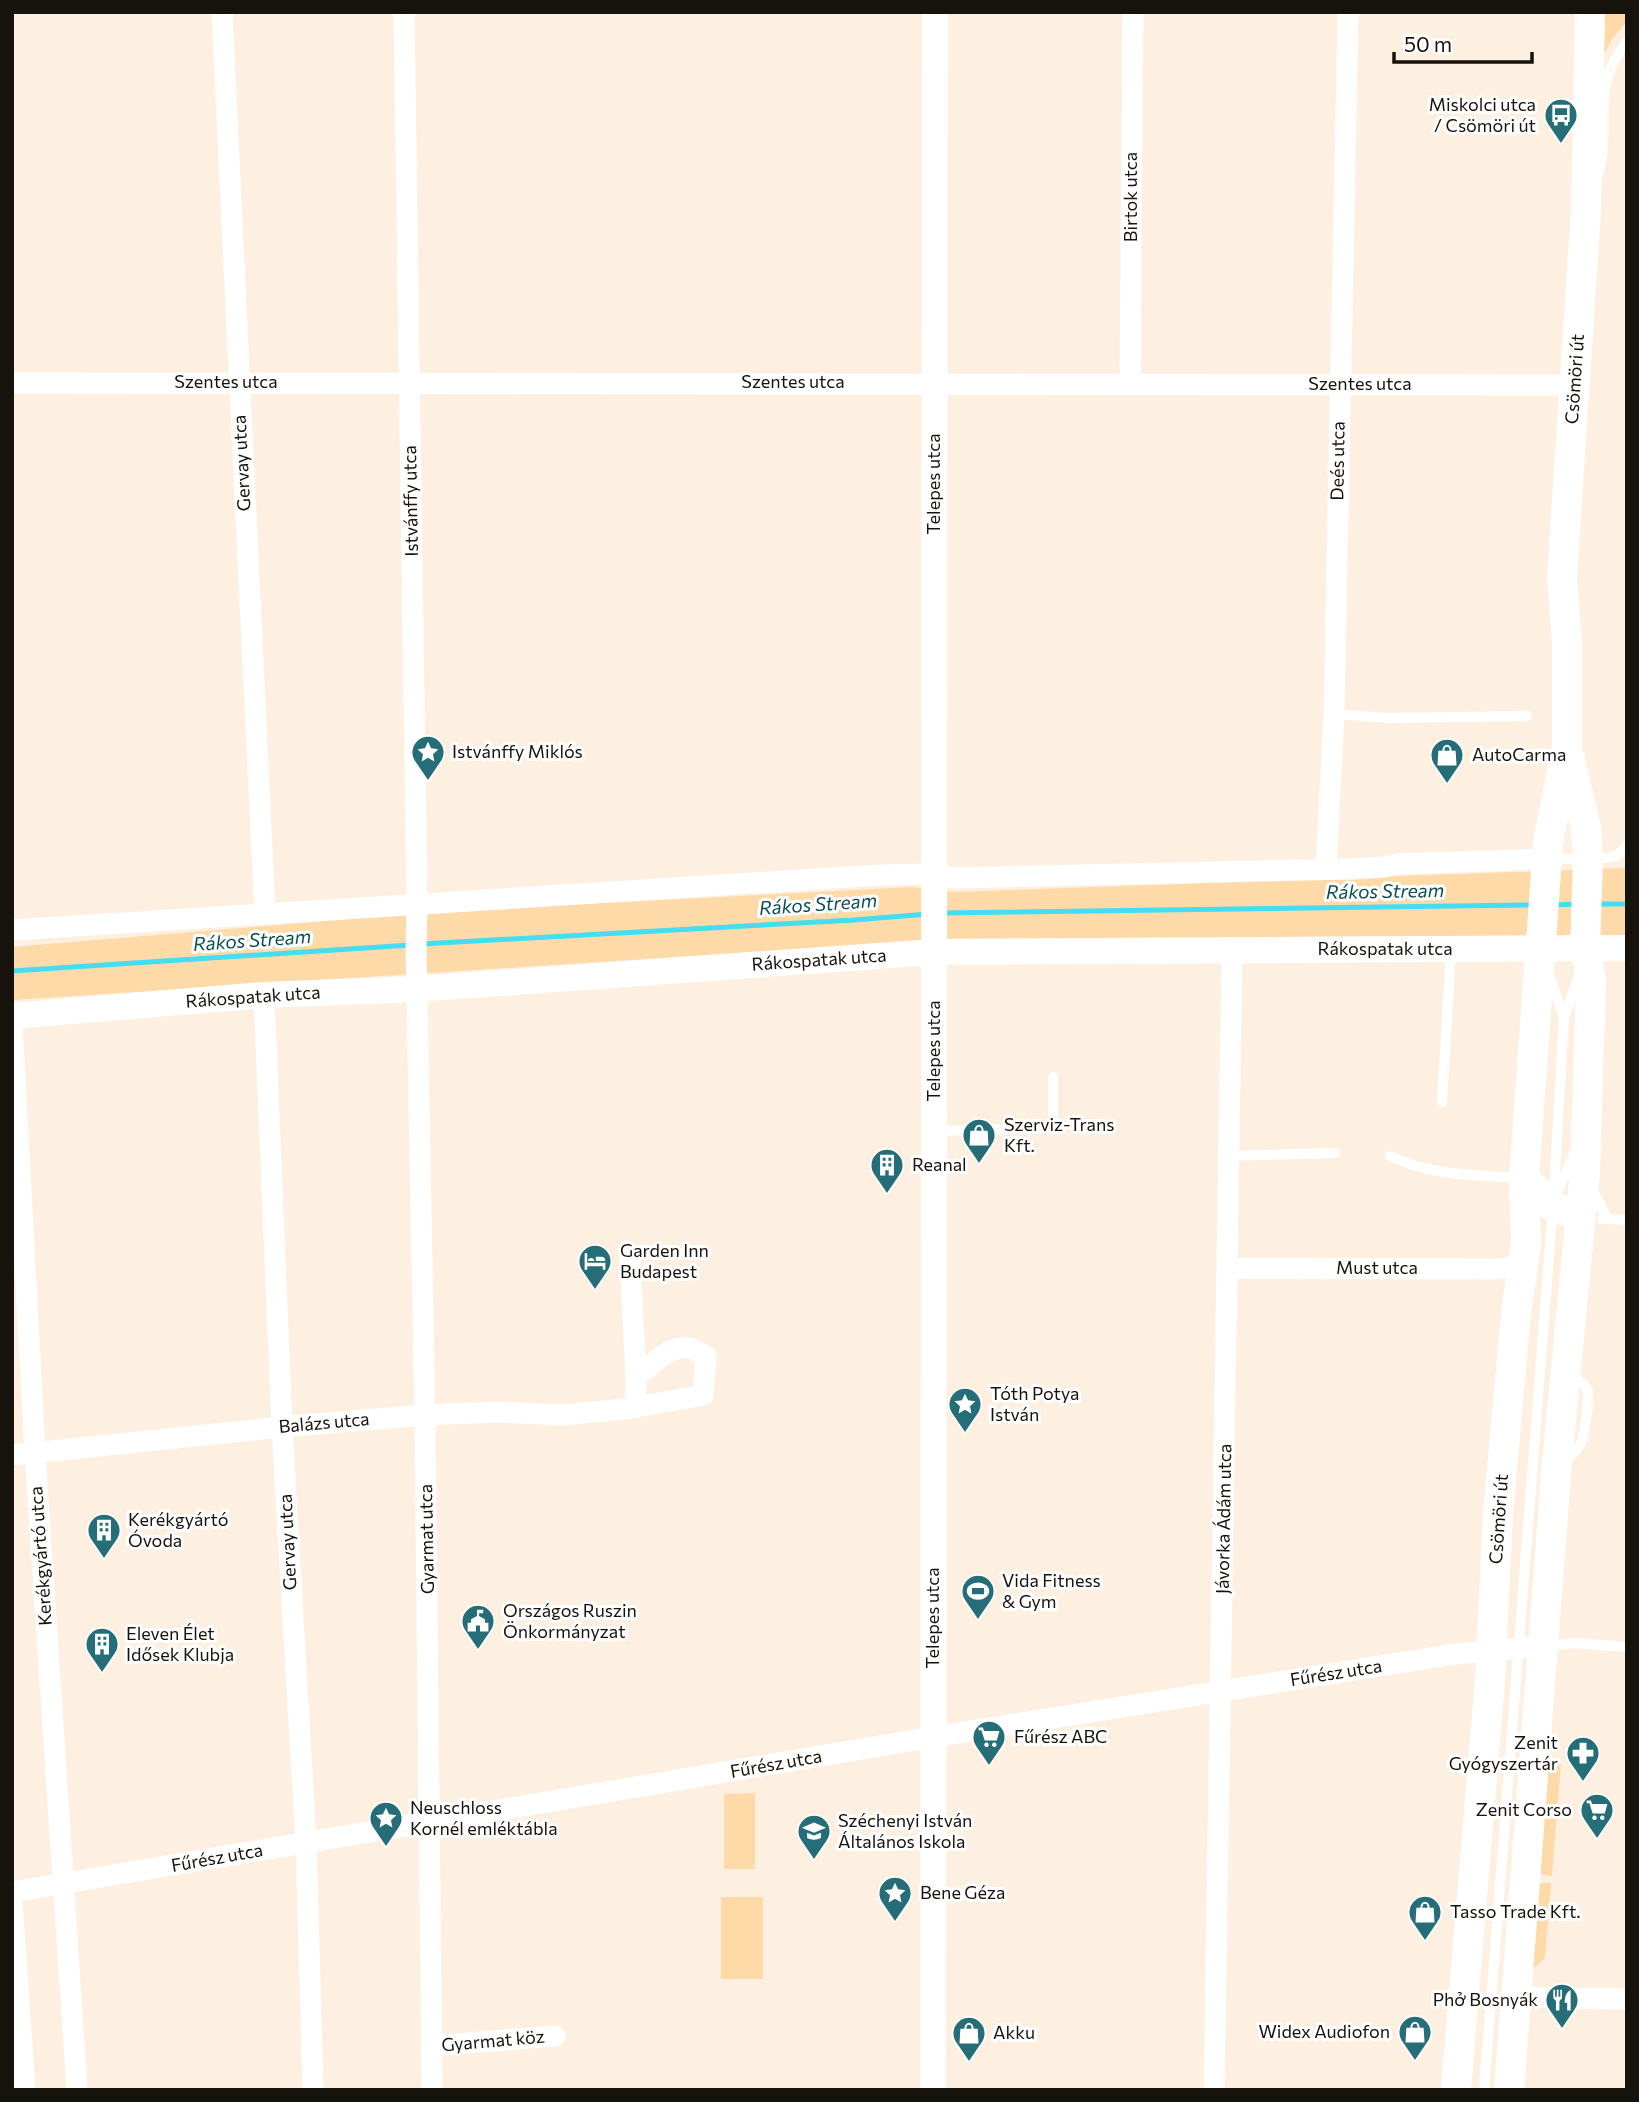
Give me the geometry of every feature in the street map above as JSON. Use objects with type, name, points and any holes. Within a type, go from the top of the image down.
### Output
[{"type":"main road","name":"Csömöri út","points":[[1456,2090],[1517,1648],[1557,1462],[1565,1373],[1563,1217],[1524,1178],[1546,868],[1567,746],[1567,644],[1562,577],[1586,210],[1590,12]]},
{"type":"main road","name":"Csömöri út","points":[[1509,2090],[1515,1997],[1517,1648],[1498,1513],[1516,1314],[1524,1262],[1563,1217],[1585,1171],[1591,979],[1585,949],[1588,859],[1586,828],[1567,746]]},
{"type":"street","name":"Gervay utca","points":[[222,12],[265,914]]},
{"type":"street","name":"Istvánffy utca","points":[[404,12],[416,989]]},
{"type":"street","name":"Telepes utca","points":[[933,2090],[935,12]]},
{"type":"street","name":"Birtok utca","points":[[1130,382],[1133,12]]},
{"type":"street","name":"Deés utca","points":[[1326,868],[1334,714],[1348,12]]},
{"type":"street","name":"Szentes utca","points":[[12,383],[1130,382],[1574,385]]},
{"type":"street","points":[[12,930],[880,875],[934,882],[954,878],[1326,868],[1546,868]]},
{"type":"street","name":"Rákospatak utca","points":[[12,1016],[264,995],[416,989],[934,942],[1232,949],[1451,949],[1542,941],[1585,949],[1627,948]]},
{"type":"street","name":"Jávorka Ádám utca","points":[[1214,2090],[1232,949]]},
{"type":"street","name":"Gyarmat utca","points":[[416,989],[425,1415],[432,2090]]},
{"type":"street","name":"Gervay utca","points":[[264,995],[282,1427],[306,1843],[313,2090]]},
{"type":"street","name":"Kerékgyártó utca","points":[[12,1022],[35,1453],[76,2090]]},
{"type":"street","points":[[630,1257],[636,1407]]},
{"type":"street","name":"Must utca","points":[[1228,1268],[1499,1269],[1524,1262]]},
{"type":"street","name":"Balázs utca","points":[[12,1455],[425,1415],[499,1412],[562,1415],[636,1407],[703,1395],[706,1356],[689,1348],[674,1349],[636,1378]]},
{"type":"street","name":"Fűrész utca","points":[[12,1892],[933,1737],[1455,1654],[1517,1648]]},
{"type":"street","points":[[12,1902],[25,2090]]},
{"type":"street","points":[[1515,1997],[1627,1999]]},
{"type":"street","name":"Gyarmat köz","points":[[432,2046],[555,2036]]},
{"type":"lane","points":[[1586,210],[1603,159],[1608,73],[1627,41]]},
{"type":"lane","points":[[1334,714],[1388,719],[1527,716]]},
{"type":"lane","points":[[1546,868],[1588,859],[1609,859],[1618,855],[1627,845]]},
{"type":"lane","name":"Csömöri út","points":[[1542,941],[1564,1018],[1563,1217]]},
{"type":"lane","points":[[1442,1102],[1451,949]]},
{"type":"lane","name":"Csömöri út","points":[[1564,1018],[1585,949]]},
{"type":"lane","points":[[933,1131],[1053,1128],[1053,1077]]},
{"type":"lane","name":"Csömöri út","points":[[1483,2090],[1517,1648],[1563,1217],[1571,1158],[1586,1131]]},
{"type":"lane","points":[[1230,1156],[1335,1153]]},
{"type":"lane","points":[[1390,1156],[1412,1167],[1438,1173],[1524,1178]]},
{"type":"lane","points":[[1563,1217],[1627,1220]]},
{"type":"lane","points":[[1517,1648],[1576,1643],[1627,1647]]},
{"type":"shaded area","points":[[1601,12],[1627,12],[1627,21],[1606,51],[1602,50]]},
{"type":"shaded area","points":[[1627,868],[1627,935],[954,939],[12,1000],[12,947],[433,912],[912,887],[956,892]]},
{"type":"shaded area","points":[[1546,1763],[1561,1763],[1552,1876],[1538,1874]]},
{"type":"shaded area","points":[[755,1793],[755,1869],[724,1869],[724,1794]]},
{"type":"shaded area","points":[[1537,1883],[1551,1883],[1545,1958],[1527,1974]]},
{"type":"shaded area","points":[[721,1897],[763,1897],[763,1979],[721,1979]]},
{"type":"waterway","name":"Rákos Stream","points":[[1553,905],[1579,904]]},
{"type":"waterway","name":"Rákos Stream","points":[[1595,904],[1627,904]]},
{"type":"waterway","name":"Rákos Stream","points":[[941,913],[1533,905]]},
{"type":"waterway","name":"Rákos Stream","points":[[421,944],[928,914]]},
{"type":"waterway","name":"Rákos Stream","points":[[12,971],[411,945]]},
{"type":"place","name":"Miskolci utca / Csömöri út","points":[[1561,145]]},
{"type":"place","name":"Istvánffy Miklós","points":[[428,782]]},
{"type":"place","name":"AutoCarma","points":[[1447,785]]},
{"type":"place","name":"Szerviz-Trans Kft.","points":[[979,1165]]},
{"type":"place","name":"Reanal","points":[[887,1195]]},
{"type":"place","name":"Garden Inn Budapest","points":[[595,1291]]},
{"type":"place","name":"Tóth Potya István","points":[[965,1434]]},
{"type":"place","name":"Kerékgyártó Óvoda","points":[[104,1560]]},
{"type":"place","name":"Vida Fitness & Gym","points":[[978,1621]]},
{"type":"place","name":"Országos Ruszin Önkormányzat","points":[[478,1651]]},
{"type":"place","name":"Eleven Élet Idősek Klubja","points":[[102,1674]]},
{"type":"place","name":"Fűrész ABC","points":[[989,1767]]},
{"type":"place","name":"Zenit Gyógyszertár","points":[[1583,1783]]},
{"type":"place","name":"Zenit Corso","points":[[1597,1840]]},
{"type":"place","name":"Neuschloss Kornél emléktábla","points":[[386,1848]]},
{"type":"place","name":"Széchenyi István Általános Iskola","points":[[814,1861]]},
{"type":"place","name":"Bene Géza","points":[[895,1923]]},
{"type":"place","name":"Tasso Trade Kft.","points":[[1425,1942]]},
{"type":"place","name":"Phở Bosnyák","points":[[1562,2030]]},
{"type":"place","name":"Widex Audiofon","points":[[1415,2062]]},
{"type":"place","name":"Akku","points":[[969,2063]]}]
